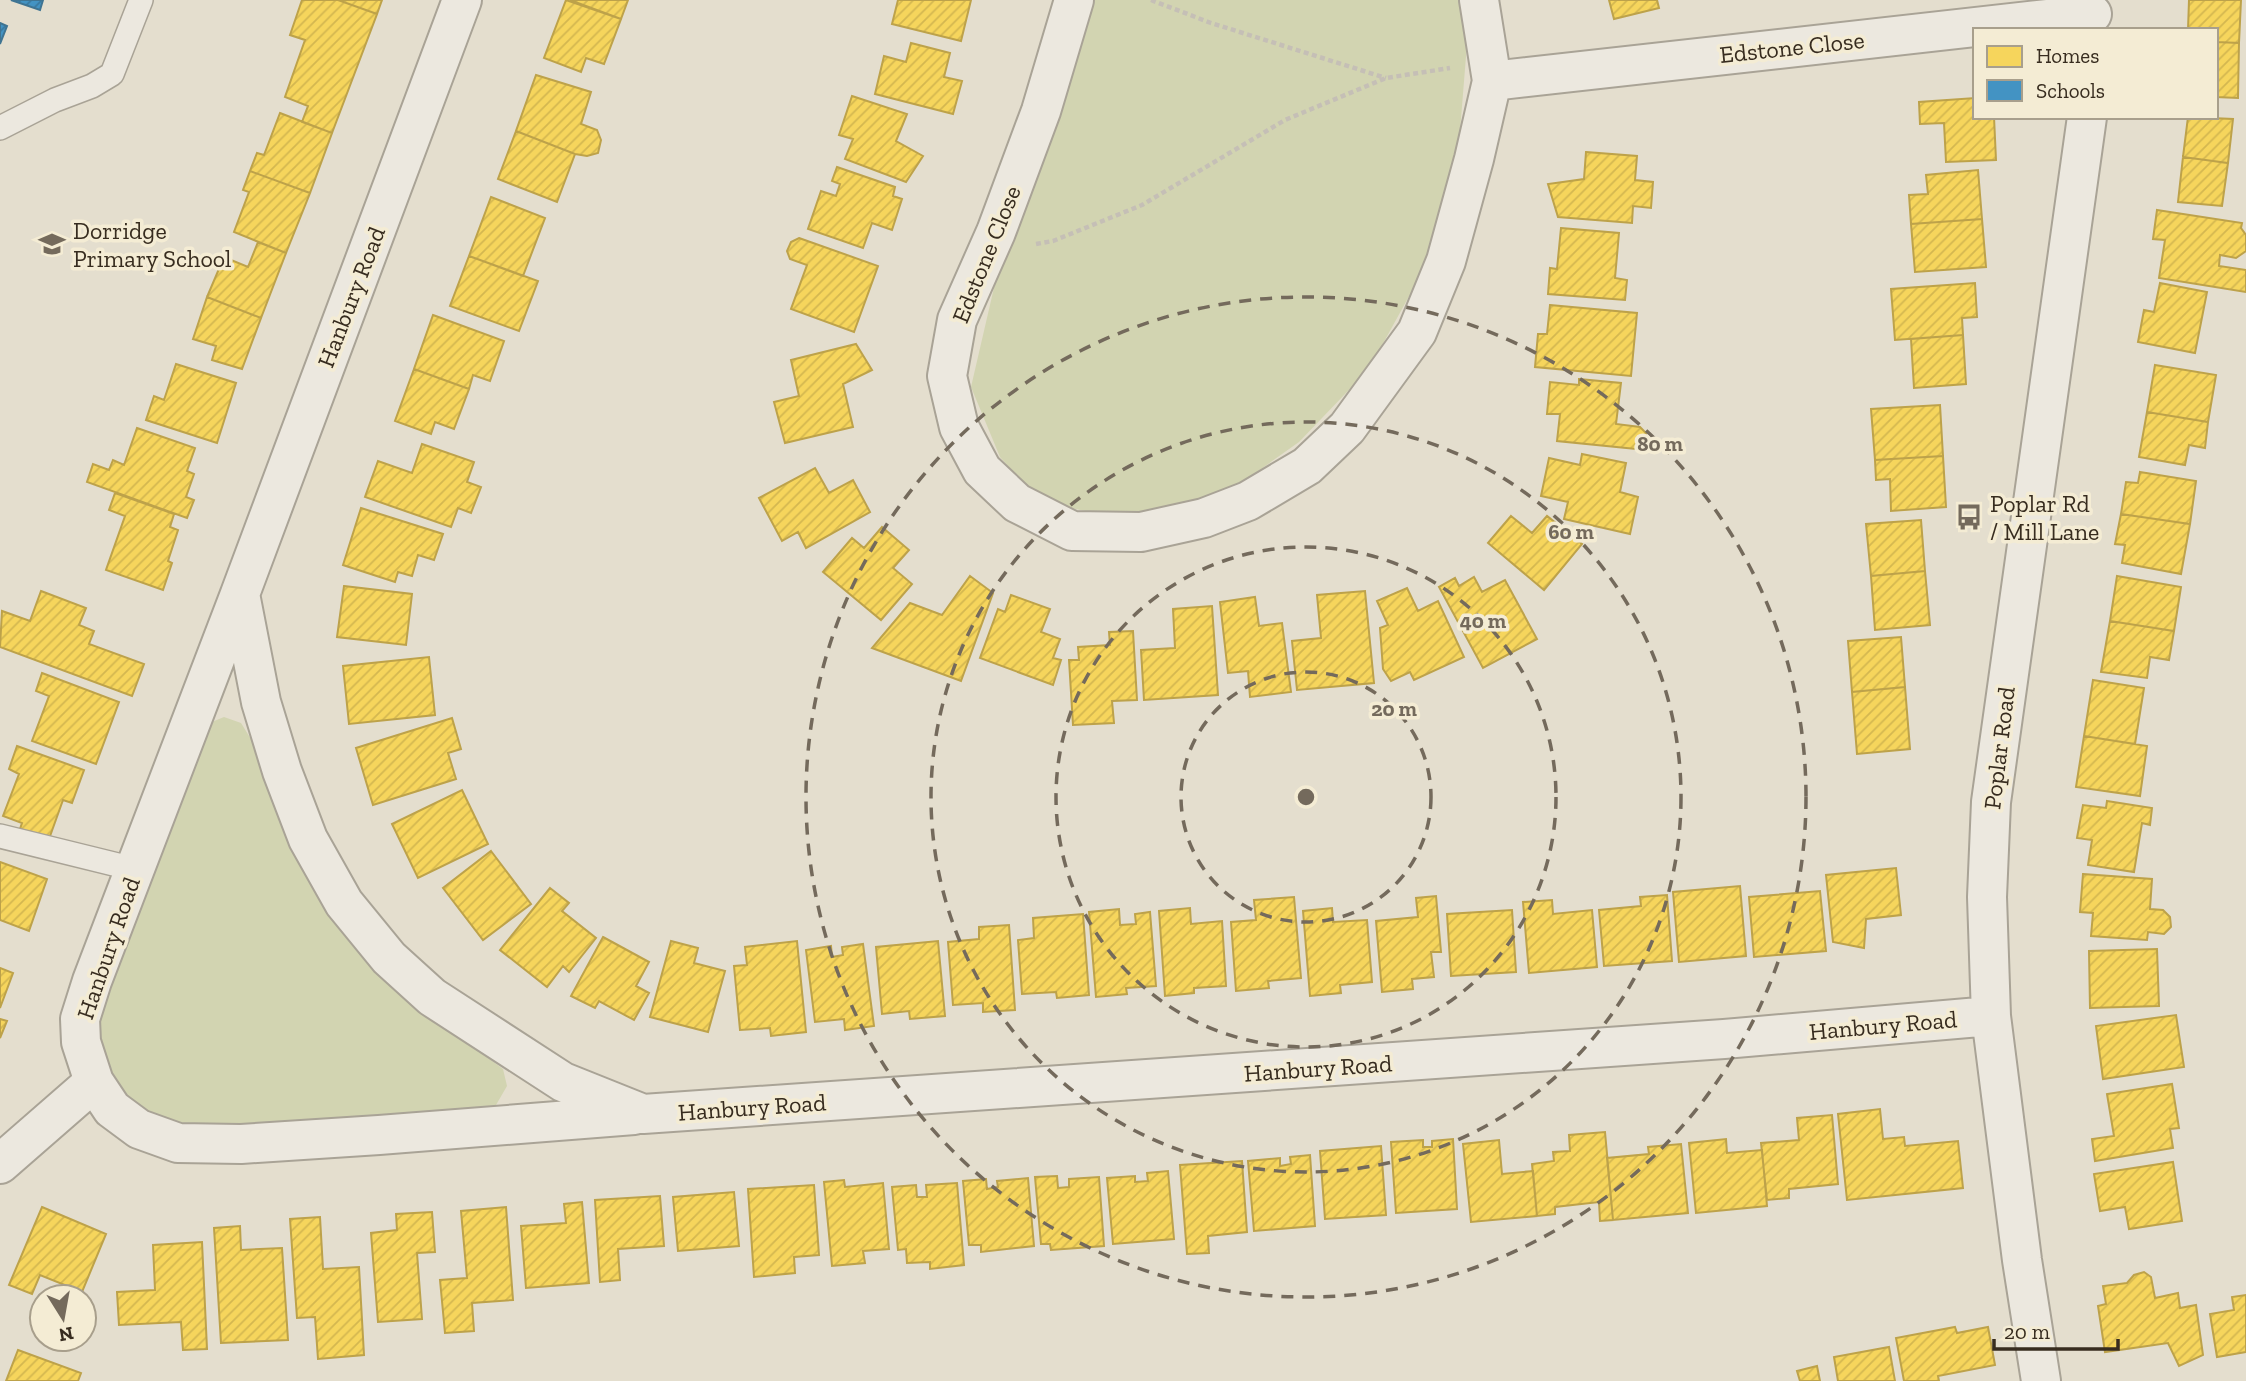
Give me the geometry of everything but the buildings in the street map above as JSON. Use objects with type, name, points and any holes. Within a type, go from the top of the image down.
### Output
[{"type":"street","name":"Hanbury Road","points":[[461,0],[80,1019],[81,1042],[94,1082],[112,1109],[139,1129],[177,1143],[241,1144],[1724,1039],[1991,1016]]},
{"type":"street","name":"Edstone Close","points":[[1074,0],[1041,111],[988,252],[957,320],[947,376],[959,426],[982,470],[1017,503],[1072,531],[1141,532],[1204,519],[1248,501],[1307,466],[1347,428],[1417,332],[1446,261],[1474,159],[1490,71],[1479,0]]},
{"type":"street","name":"Edstone Close","points":[[1490,71],[2092,15]]},
{"type":"street","name":"Poplar Road","points":[[2041,1381],[2022,1260],[1991,1016],[1986,897],[1991,802],[2087,119]]},
{"type":"street","name":"Hanbury Road","points":[[240,594],[261,702],[282,771],[308,839],[344,903],[389,958],[432,998],[563,1082],[643,1114]]},
{"type":"street","points":[[0,1164],[94,1082]]},
{"type":"lane","points":[[0,128],[55,100],[92,86],[112,74],[141,0]]},
{"type":"lane","points":[[0,836],[134,869]]},
{"type":"path","points":[[1151,0],[1211,23],[1386,78]]},
{"type":"path","points":[[988,252],[1053,241],[1142,205],[1285,120],[1386,78],[1490,71]]},
{"type":"green space","points":[[1092,0],[1460,0],[1467,44],[1460,131],[1443,214],[1424,269],[1369,369],[1299,442],[1230,491],[1177,509],[1106,515],[1040,502],[1000,457],[971,387],[996,279],[1047,152]]},
{"type":"green space","points":[[224,717],[241,723],[415,1004],[503,1069],[507,1086],[496,1105],[481,1114],[190,1132],[150,1123],[101,1072],[93,1025],[207,724]]},
{"type":"place","name":"Dorridge Primary School","points":[[52,244]]},
{"type":"place","name":"Poplar Rd / Mill Lane","points":[[1969,517]]}]
